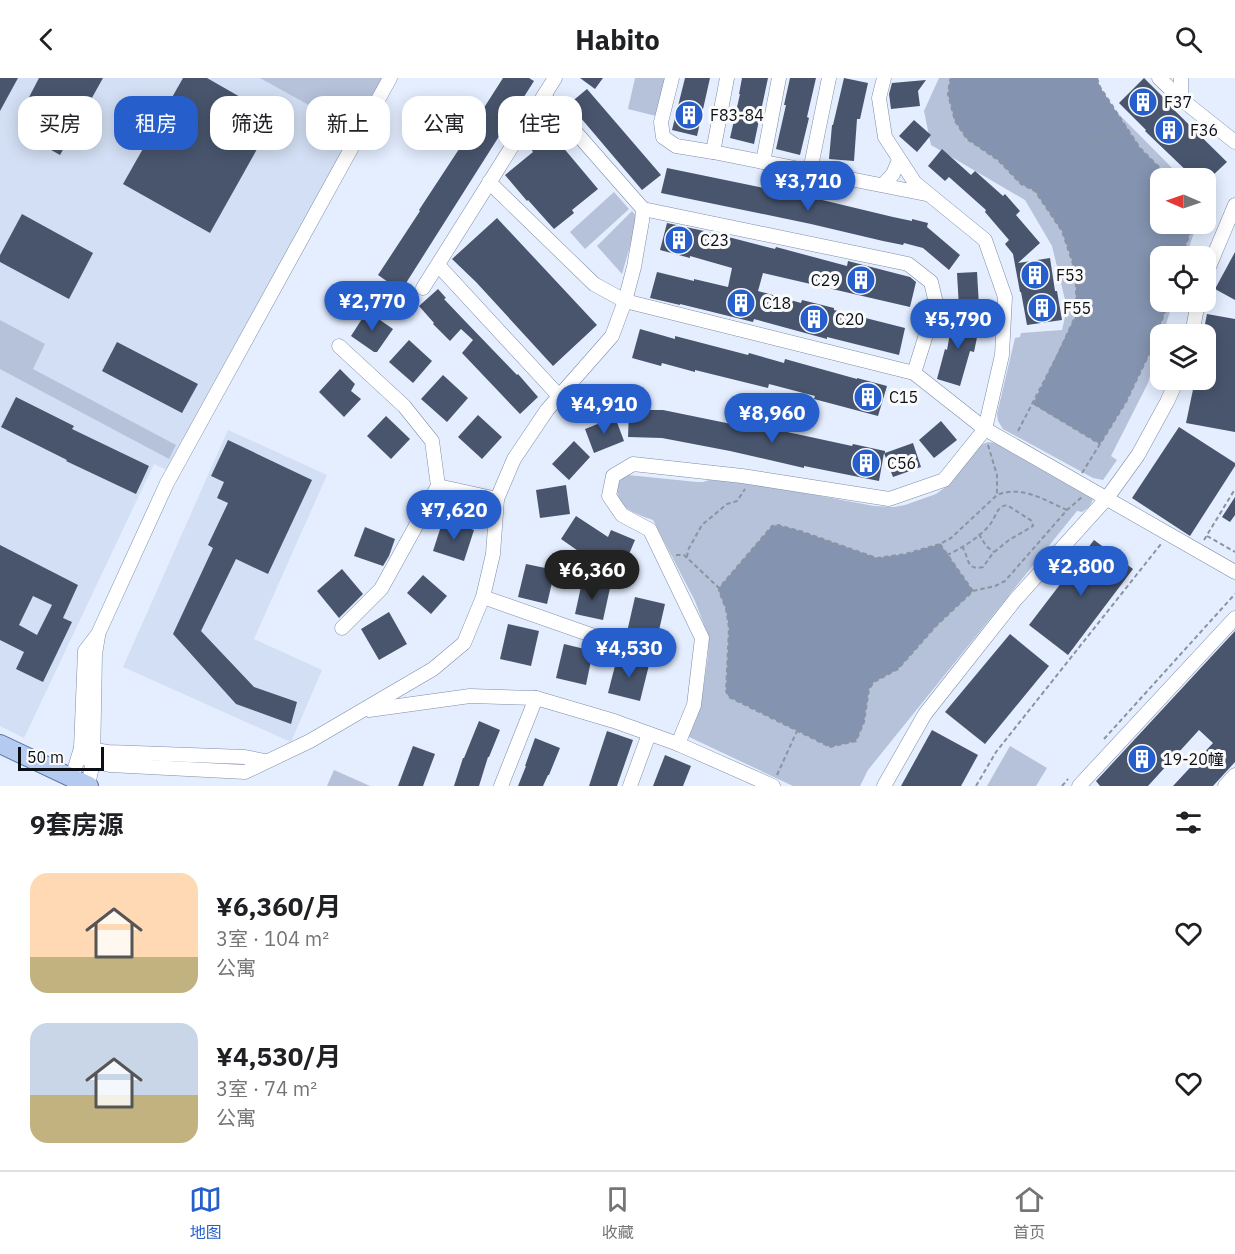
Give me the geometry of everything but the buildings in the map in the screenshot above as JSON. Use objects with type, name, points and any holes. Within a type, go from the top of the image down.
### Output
[{"type":"main road","points":[[0,744],[78,785]]},
{"type":"main road","points":[[0,757],[78,785]]},
{"type":"street","points":[[78,785],[86,754],[85,651],[98,634],[167,483],[390,78]]},
{"type":"street","points":[[544,96],[555,78]]},
{"type":"street","points":[[672,78],[662,122],[663,137],[676,146],[928,194]]},
{"type":"street","points":[[713,152],[727,78]]},
{"type":"street","points":[[763,162],[779,78]]},
{"type":"street","points":[[810,171],[830,78]]},
{"type":"street","points":[[678,744],[694,705],[702,638],[650,530],[622,515],[609,496],[613,476],[633,464],[751,477],[889,499],[944,480],[985,429],[1002,355],[1005,297],[985,240],[915,183],[885,137],[879,98],[884,78]]},
{"type":"street","points":[[1159,78],[1181,99],[1235,142]]},
{"type":"street","points":[[1181,78],[1181,99]]},
{"type":"street","points":[[582,139],[643,209],[908,264],[931,282],[936,303],[914,373]]},
{"type":"street","points":[[423,288],[509,150]]},
{"type":"street","points":[[883,185],[893,174],[899,160]]},
{"type":"street","points":[[489,182],[594,284],[625,301],[914,373],[985,429],[1235,572]]},
{"type":"street","points":[[1216,250],[1235,205]]},
{"type":"street","points":[[86,754],[245,757],[265,761],[310,741],[433,669],[464,643],[483,597],[493,554],[497,499],[514,459],[547,410],[612,336],[634,267],[643,209]]},
{"type":"street","points":[[438,265],[559,396]]},
{"type":"street","points":[[339,346],[404,406],[432,441],[438,486],[381,589],[342,628]]},
{"type":"street","points":[[884,786],[925,714],[1015,600],[1107,498],[1138,455],[1172,390]]},
{"type":"street","points":[[438,486],[497,499]]},
{"type":"street","points":[[483,597],[651,656]]},
{"type":"street","points":[[1074,782],[1235,618]]},
{"type":"street","points":[[361,711],[470,696],[536,698],[678,744],[773,786]]},
{"type":"street","points":[[501,786],[536,698]]},
{"type":"street","points":[[630,786],[650,734]]},
{"type":"street","points":[[1225,786],[1235,775]]},
{"type":"path","points":[[952,78],[948,94],[955,121],[967,139],[998,160],[1021,184],[1035,191],[1062,231],[1076,273],[1076,315],[1011,444]]},
{"type":"path","points":[[1097,78],[1100,87],[1140,148],[1160,168]]},
{"type":"path","points":[[1035,191],[1075,152],[1127,128]]},
{"type":"path","points":[[1077,481],[1126,402],[1154,344],[1165,312]]},
{"type":"path","points":[[1033,404],[1100,444]]},
{"type":"path","points":[[985,429],[997,475],[997,495]]},
{"type":"path","points":[[687,557],[688,550],[702,525],[727,504],[737,501],[751,477]]},
{"type":"path","points":[[665,563],[673,555],[684,555],[719,588],[729,628],[726,692],[729,697],[830,747],[856,741],[864,722],[869,689],[874,682],[898,669],[936,626],[973,591],[1005,581],[1067,510],[1091,489]]},
{"type":"path","points":[[1235,489],[1207,536],[1235,552]]},
{"type":"path","points":[[719,588],[772,526],[778,525],[800,531],[877,558],[906,554],[940,544],[951,538],[997,495],[1006,491],[1026,492],[1067,510]]},
{"type":"path","points":[[947,555],[963,548],[989,526],[998,508],[1002,506],[1007,506],[1032,521],[1033,526],[994,552],[983,567],[974,568],[968,563],[963,548]]},
{"type":"path","points":[[980,534],[986,546],[994,552]]},
{"type":"path","points":[[976,786],[996,752],[1163,542]]},
{"type":"path","points":[[940,544],[973,591]]},
{"type":"path","points":[[1101,742],[1235,594]]},
{"type":"path","points":[[773,786],[796,730]]},
{"type":"path","points":[[1062,786],[1074,782]]},
{"type":"shaded area","points":[[0,78],[390,78],[380,96],[306,96],[306,150],[350,150],[173,473],[154,464],[24,738],[0,726]]},
{"type":"shaded area","points":[[260,78],[382,78],[372,96],[306,96],[306,103]]},
{"type":"shaded area","points":[[635,78],[665,78],[656,116],[628,109]]},
{"type":"shaded area","points":[[939,78],[1090,78],[1093,88],[1172,168],[1150,168],[1150,234],[1194,234],[1189,246],[1150,246],[1150,312],[1170,312],[1166,324],[1150,324],[1150,376],[1111,456],[1117,460],[1103,480],[1093,478],[1003,429],[998,421],[997,414],[1015,338],[1020,337],[1021,333],[1062,330],[1067,308],[1052,246],[1025,200],[931,145],[924,111]]},
{"type":"shaded area","points":[[952,78],[1097,78],[1100,87],[1140,148],[1160,168],[1150,168],[1150,234],[1190,234],[1185,246],[1150,246],[1150,312],[1165,312],[1161,324],[1150,324],[1150,352],[1126,402],[1100,444],[1033,404],[1076,315],[1076,272],[1062,231],[1035,191],[1021,184],[998,160],[967,139],[955,121],[948,94]]},
{"type":"shaded area","points":[[614,192],[629,209],[585,249],[570,232]]},
{"type":"shaded area","points":[[632,211],[638,218],[622,274],[597,246]]},
{"type":"shaded area","points":[[0,320],[45,344],[33,369],[176,445],[169,459],[0,369]]},
{"type":"shaded area","points":[[228,430],[327,475],[254,639],[322,670],[291,742],[123,667]]},
{"type":"shaded area","points":[[988,442],[996,443],[1091,494],[1093,499],[1084,511],[1077,511],[868,770],[860,786],[793,786],[687,736],[702,698],[709,638],[695,601],[653,520],[625,507],[618,497],[618,485],[622,479],[628,475],[697,482],[709,480],[734,482],[874,506],[894,507],[936,494],[947,486],[978,446]]},
{"type":"shaded area","points":[[778,525],[877,558],[906,554],[940,544],[973,591],[936,626],[898,669],[874,682],[869,689],[864,722],[856,741],[830,747],[729,697],[726,691],[729,628],[719,588],[772,526]]},
{"type":"shaded area","points":[[1010,746],[1047,768],[1036,786],[987,786]]},
{"type":"shaded area","points":[[334,770],[370,786],[327,786]]},
{"type":"place","name":"F37","points":[[1143,102]]},
{"type":"place","name":"F83-84","points":[[689,115]]},
{"type":"place","name":"F36","points":[[1169,130]]},
{"type":"place","name":"C23","points":[[679,240]]},
{"type":"place","name":"F53","points":[[1035,275]]},
{"type":"place","name":"C29","points":[[861,280]]},
{"type":"place","name":"C18","points":[[741,303]]},
{"type":"place","name":"F55","points":[[1042,308]]},
{"type":"place","name":"C20","points":[[814,319]]},
{"type":"place","name":"C15","points":[[868,397]]},
{"type":"place","name":"C56","points":[[866,463]]},
{"type":"place","name":"19-20幢","points":[[1142,759]]}]
